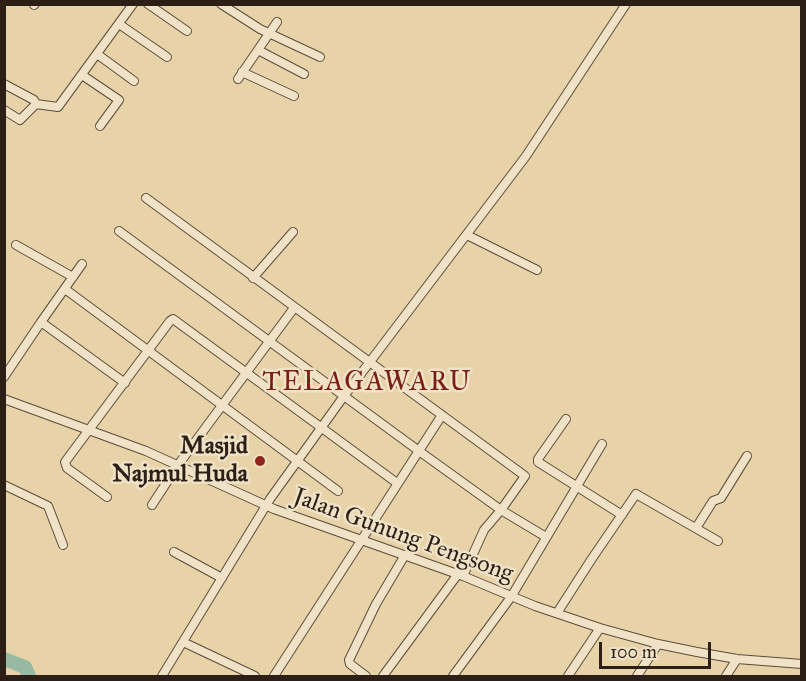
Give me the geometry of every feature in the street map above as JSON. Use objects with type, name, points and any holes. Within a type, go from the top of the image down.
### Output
[{"type":"street","points":[[4,84],[34,100],[36,104],[58,107],[133,4]]},
{"type":"street","points":[[148,4],[187,31]]},
{"type":"street","points":[[221,4],[269,33],[320,57]]},
{"type":"street","points":[[162,676],[266,506],[370,361],[526,156],[626,4]]},
{"type":"street","points":[[277,22],[240,75],[294,96]]},
{"type":"street","points":[[119,24],[168,57]]},
{"type":"street","points":[[258,50],[304,74]]},
{"type":"street","points":[[97,54],[134,81]]},
{"type":"street","points":[[82,75],[119,100],[100,126]]},
{"type":"street","points":[[4,110],[20,120],[36,104]]},
{"type":"street","points":[[146,198],[525,477],[484,530],[460,575],[383,676]]},
{"type":"street","points":[[119,231],[419,452],[501,510],[546,537]]},
{"type":"street","points":[[253,278],[293,232]]},
{"type":"street","points":[[467,235],[537,270]]},
{"type":"street","points":[[16,245],[73,277]]},
{"type":"street","points":[[4,377],[82,264]]},
{"type":"street","points":[[65,289],[338,491]]},
{"type":"street","points":[[152,505],[178,465],[294,308]]},
{"type":"street","points":[[107,497],[65,466],[65,462],[170,321],[175,319],[397,483]]},
{"type":"street","points":[[41,322],[125,383]]},
{"type":"street","name":"Jalan Gunung Pengsong","points":[[4,399],[89,429],[178,465],[266,506],[600,628],[658,644],[737,659],[801,664]]},
{"type":"street","points":[[274,676],[442,415]]},
{"type":"street","points":[[566,419],[537,461],[622,515]]},
{"type":"street","points":[[453,676],[511,597],[602,444]]},
{"type":"street","points":[[696,528],[713,501],[721,498],[747,456]]},
{"type":"street","points":[[4,485],[48,506],[63,545]]},
{"type":"street","points":[[557,613],[637,494],[718,541]]},
{"type":"street","points":[[174,552],[222,578]]},
{"type":"street","points":[[366,676],[350,664],[349,660],[376,604],[405,555]]},
{"type":"street","points":[[568,676],[600,628]]},
{"type":"street","points":[[183,642],[255,676]]},
{"type":"street","points":[[637,676],[658,644]]},
{"type":"street","points":[[726,676],[737,659]]},
{"type":"waterway","points":[[4,659],[25,667],[29,676]]},
{"type":"place","name":"Masjid Najmul Huda","points":[[260,461]]},
{"type":"district","name":"TELAGAWARU","points":[[367,383]]}]
